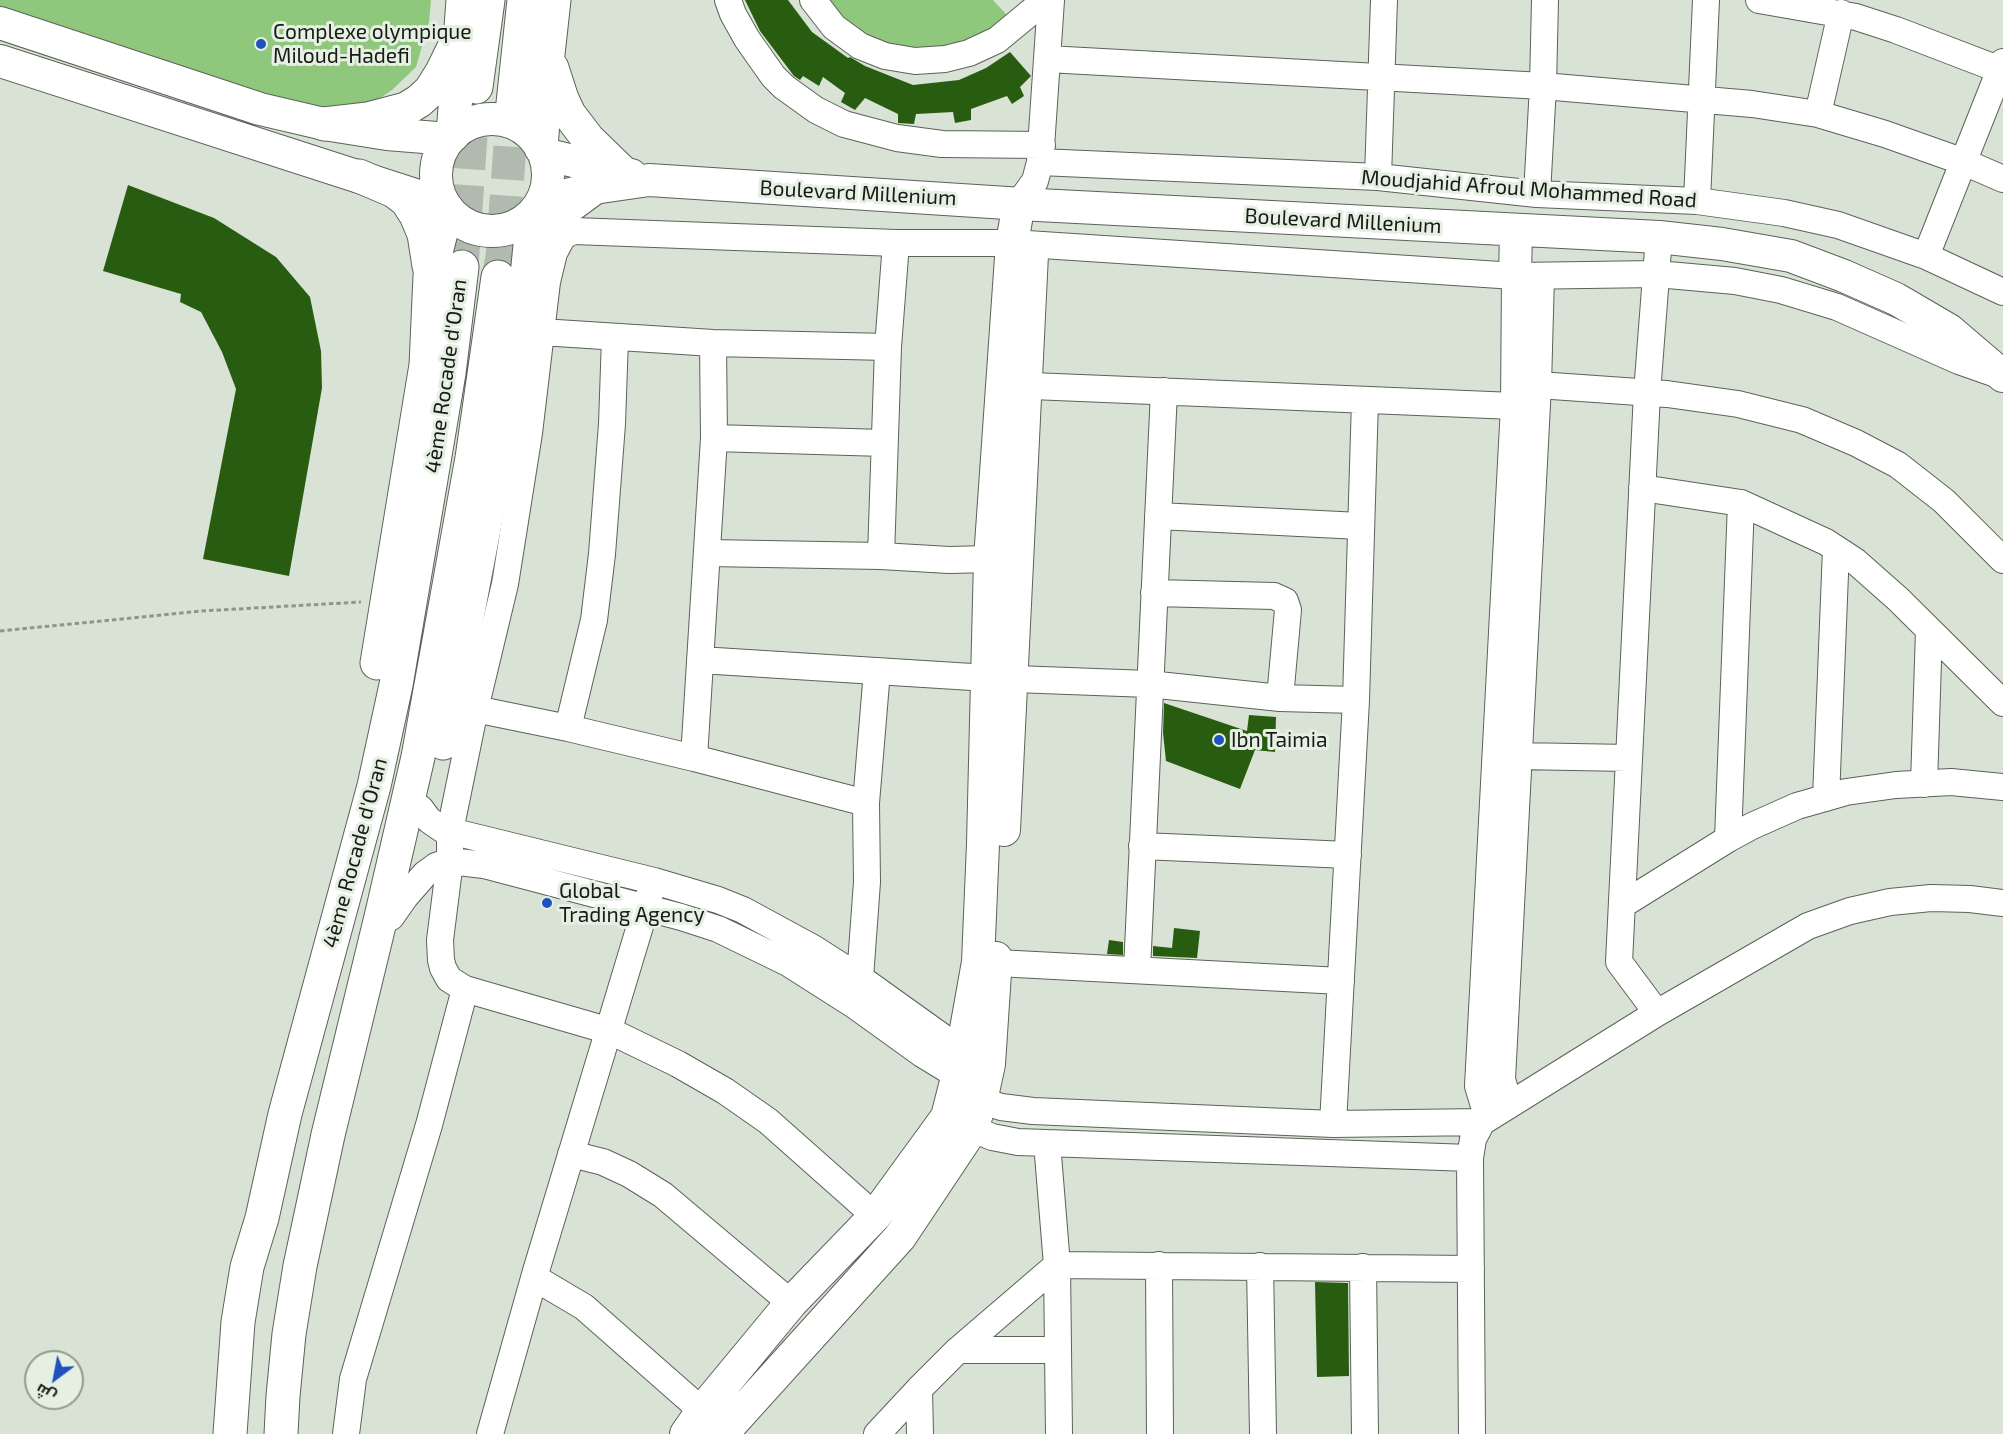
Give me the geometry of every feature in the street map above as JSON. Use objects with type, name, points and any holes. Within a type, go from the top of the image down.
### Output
[{"type":"highway","points":[[451,137],[463,0]]},
{"type":"highway","points":[[473,106],[488,0]]},
{"type":"highway","points":[[513,102],[525,0]]},
{"type":"highway","points":[[543,151],[548,54],[554,0]]},
{"type":"highway","points":[[324,124],[368,119],[406,108],[419,101],[430,91],[442,72],[460,35]]},
{"type":"highway","points":[[525,296],[542,242],[554,221],[568,207],[621,180],[569,114],[548,54]]},
{"type":"highway","points":[[359,176],[394,191],[407,201],[424,234],[430,276]]},
{"type":"highway","points":[[344,893],[361,760],[426,365],[430,276],[445,206]]},
{"type":"highway","points":[[369,969],[382,945],[392,917],[420,808],[445,735],[504,424],[536,211]]},
{"type":"highway","name":"4ème Rocade d'Oran","points":[[230,1434],[238,1322],[247,1267],[262,1218],[285,1114],[374,786],[396,685],[449,373],[462,267]]},
{"type":"highway","name":"4ème Rocade d'Oran","points":[[281,1434],[282,1396],[289,1334],[300,1266],[418,757],[472,458],[498,277]]},
{"type":"main road","points":[[0,23],[260,109],[324,124],[387,134],[451,137]]},
{"type":"main road","points":[[0,61],[359,176],[445,206]]},
{"type":"main road","points":[[536,211],[545,195],[548,168],[543,151],[531,135],[517,125],[500,120],[483,120],[467,125],[451,137],[440,154],[436,170],[437,188],[445,206],[461,222],[479,230],[498,232],[517,226],[536,211],[563,196],[621,180]]},
{"type":"main road","points":[[543,151],[621,180]]},
{"type":"main road","name":"Boulevard Millenium","points":[[621,180],[1035,179],[1516,231],[1659,237],[1722,244],[1791,256],[1896,299],[1948,330],[2003,376]]},
{"type":"main road","points":[[705,1429],[900,1237],[968,1089],[987,963],[1022,244],[1035,179]]},
{"type":"main road","points":[[1516,231],[1528,276]]},
{"type":"main road","points":[[1000,678],[990,560],[1014,385]]},
{"type":"main road","points":[[705,1429],[791,1303],[875,1216],[968,1089]]},
{"type":"street","name":"Moudjahid Afroul Mohammed Road","points":[[728,0],[747,39],[773,76],[784,87],[816,110],[844,124],[897,138],[942,144],[1035,179],[1378,177],[1537,194],[1697,201],[1784,213],[1838,225],[1926,256],[2003,292]]},
{"type":"street","points":[[813,0],[834,27],[860,46],[885,56],[915,61],[945,59],[969,53],[997,40],[1039,10],[1047,59],[1035,179]]},
{"type":"street","points":[[1378,177],[1384,0]]},
{"type":"street","points":[[1537,194],[1545,0]]},
{"type":"street","points":[[1697,201],[1706,0]]},
{"type":"street","points":[[1759,0],[1852,10],[1896,30],[2002,68],[1926,256]]},
{"type":"street","points":[[1818,114],[1852,10]]},
{"type":"street","points":[[1047,59],[1543,86],[1752,104],[1818,114],[1885,134],[1964,162],[2003,179]]},
{"type":"street","points":[[875,1216],[768,1121],[678,1064],[610,1031],[465,989],[448,979],[441,960],[440,940],[450,861],[450,831],[475,709],[505,584],[529,433],[547,282],[554,253],[562,238],[574,231],[896,243],[1022,244],[1528,276],[1656,274],[1735,281],[1781,290],[1837,307],[1959,361],[2003,376]]},
{"type":"street","points":[[1657,1013],[1619,962],[1647,393],[1659,237]]},
{"type":"street","points":[[880,556],[888,347],[896,243]]},
{"type":"street","points":[[1494,1114],[1484,1107],[1478,1086],[1538,385],[1528,276]]},
{"type":"street","points":[[1494,1114],[1502,1079],[1518,756],[1508,718],[1514,406],[1528,276]]},
{"type":"street","points":[[541,333],[713,343],[888,347]]},
{"type":"street","points":[[568,728],[594,620],[602,554],[612,424],[615,338]]},
{"type":"street","points":[[694,758],[714,438],[713,343]]},
{"type":"street","points":[[1014,385],[1514,406]]},
{"type":"street","points":[[1538,385],[1647,393],[1738,404],[1802,420],[1856,443],[1898,465],[1944,501],[2003,560]]},
{"type":"street","points":[[1137,970],[1164,391]]},
{"type":"street","points":[[1333,1124],[1356,700],[1365,400]]},
{"type":"street","points":[[714,438],[884,443]]},
{"type":"street","points":[[1642,488],[1741,503],[1827,542],[1855,561],[1898,598],[2003,703]]},
{"type":"street","points":[[1728,839],[1741,503]]},
{"type":"street","points":[[1158,516],[1360,526]]},
{"type":"street","points":[[1826,798],[1836,549]]},
{"type":"street","points":[[707,553],[990,560]]},
{"type":"street","points":[[1154,593],[1274,596],[1285,601],[1288,610],[1280,698]]},
{"type":"street","points":[[1924,784],[1929,630]]},
{"type":"street","points":[[700,660],[1000,678],[1149,684],[1280,698],[1356,700]]},
{"type":"street","points":[[860,978],[867,882],[866,803],[877,671]]},
{"type":"street","points":[[475,709],[694,758],[866,803]]},
{"type":"street","points":[[1518,756],[1629,758]]},
{"type":"street","points":[[1622,905],[1728,839],[1797,806],[1856,791],[1924,784],[1951,782],[2003,787]]},
{"type":"street","points":[[420,808],[435,825],[450,831],[654,881],[718,900],[790,934],[860,978],[968,1089],[1004,1140],[1470,1158]]},
{"type":"street","points":[[1143,846],[1348,855]]},
{"type":"street","points":[[392,917],[405,897],[425,874],[436,866],[450,861],[484,865],[718,929],[780,958],[830,988],[968,1089],[1000,1107],[1033,1111],[1333,1124],[1494,1114]]},
{"type":"street","points":[[490,1434],[571,1154],[654,881]]},
{"type":"street","points":[[1472,1434],[1470,1158],[1473,1139],[1494,1114],[1762,950],[1808,926],[1850,910],[1932,898],[2003,903]]},
{"type":"street","points":[[987,963],[1341,981]]},
{"type":"street","points":[[346,1434],[353,1379],[429,1125],[465,989]]},
{"type":"street","points":[[1047,1143],[1057,1265],[1059,1434]]},
{"type":"street","points":[[571,1154],[603,1162],[629,1174],[663,1195],[791,1303]]},
{"type":"street","points":[[877,1434],[958,1350],[1057,1265],[1470,1269]]},
{"type":"street","points":[[1159,1265],[1160,1434]]},
{"type":"street","points":[[1260,1266],[1263,1434]]},
{"type":"street","points":[[1363,1267],[1365,1434]]},
{"type":"street","points":[[535,1278],[584,1307],[692,1402],[705,1429]]},
{"type":"street","points":[[958,1350],[1058,1350]]},
{"type":"street","points":[[919,1389],[920,1434]]},
{"type":"path","points":[[0,631],[202,611],[387,601]]},
{"type":"green space","name":"Complexe olympique Miloud-Hadefi","points":[[0,0],[431,0],[429,22],[416,67],[392,90],[361,111],[322,113],[0,9]]},
{"type":"green space","points":[[822,0],[993,0],[1015,24],[943,56],[873,47]]},
{"type":"building","points":[[745,0],[788,0],[812,32],[848,58],[913,85],[959,80],[986,68],[1010,52],[1031,76],[1020,87],[1024,96],[1012,104],[1007,96],[971,109],[971,120],[955,123],[953,112],[916,114],[914,124],[898,123],[898,114],[865,98],[855,110],[841,102],[845,93],[823,77],[819,86],[803,76],[800,80],[794,76],[760,31]]},
{"type":"building","points":[[128,185],[214,218],[276,257],[310,297],[321,351],[322,388],[289,576],[203,559],[236,389],[222,352],[201,312],[180,302],[181,294],[103,271]]},
{"type":"building","name":"Ibn Taimia","points":[[1164,703],[1247,731],[1249,715],[1276,717],[1275,752],[1255,750],[1240,789],[1166,761],[1163,733]]},
{"type":"building","points":[[1174,928],[1200,931],[1197,958],[1153,956],[1153,946],[1172,948]]},
{"type":"building","points":[[1109,940],[1123,942],[1123,955],[1107,954]]},
{"type":"building","points":[[1315,1282],[1348,1283],[1349,1376],[1317,1377]]},
{"type":"tunnel","points":[[498,277],[502,257],[513,103]]},
{"type":"tunnel","points":[[462,267],[473,106]]},
{"type":"place","name":"Complexe olympique Miloud-Hadefi","points":[[261,44]]},
{"type":"place","name":"Ibn Taimia","points":[[1219,740]]},
{"type":"place","name":"Global Trading Agency","points":[[547,903]]}]
